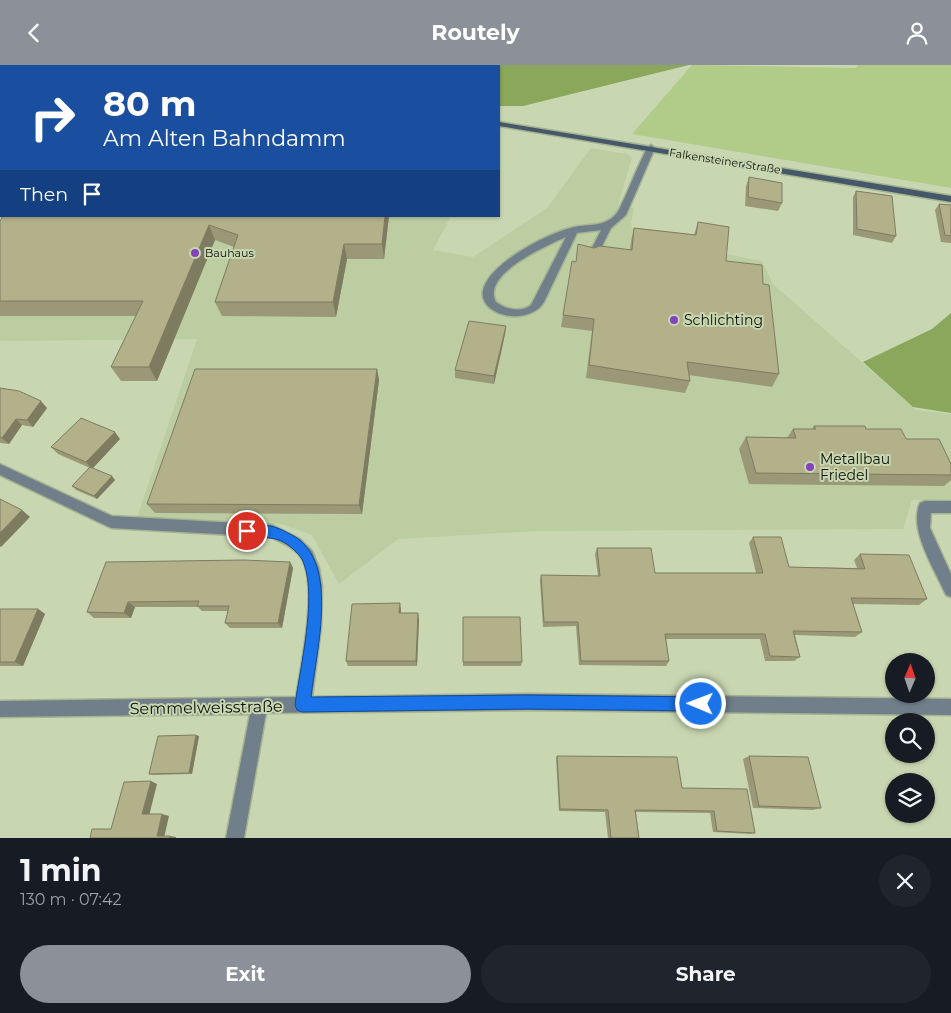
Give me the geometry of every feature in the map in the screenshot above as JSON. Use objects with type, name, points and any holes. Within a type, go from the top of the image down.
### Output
[{"type":"main road","name":"Falkensteiner Straße","points":[[500,124],[951,199]]},
{"type":"street","points":[[593,256],[607,226],[621,215],[651,148]]},
{"type":"street","points":[[574,230],[539,303],[532,309],[519,313],[505,312],[496,308],[489,299],[487,291],[492,280],[513,260],[543,243],[574,230],[607,226]]},
{"type":"street","points":[[0,469],[111,523],[272,531],[291,540],[306,554],[315,581],[315,609],[302,705]]},
{"type":"street","points":[[951,507],[925,507],[923,528],[951,590]]},
{"type":"street","name":"Semmelweisstraße","points":[[0,709],[528,702],[951,707]]},
{"type":"street","points":[[235,838],[259,707]]},
{"type":"shaded area","points":[[692,65],[856,68],[858,65],[951,65],[951,188],[632,134]]},
{"type":"shaded area","points":[[591,148],[627,154],[632,158],[618,205],[634,208],[631,222],[632,229],[644,238],[762,261],[773,284],[916,410],[951,414],[951,499],[912,500],[903,529],[537,531],[398,539],[339,584],[312,535],[281,524],[136,521],[197,339],[0,341],[1,217],[450,217],[433,250],[473,257],[547,208]]},
{"type":"green space","points":[[500,65],[689,65],[523,106],[500,106]]},
{"type":"green space","points":[[951,313],[951,413],[913,407],[863,362],[932,329]]},
{"type":"building","points":[[749,177],[782,183],[782,203],[748,197]]},
{"type":"building","points":[[856,191],[892,196],[896,236],[857,229]]},
{"type":"building","points":[[939,204],[951,205],[951,236],[945,235]]},
{"type":"building","points":[[2,217],[385,217],[382,244],[344,244],[333,302],[215,302],[238,235],[209,225],[149,367],[111,367],[143,301],[0,301],[0,221]]},
{"type":"building","points":[[698,222],[729,227],[726,261],[762,265],[763,284],[769,285],[779,374],[687,362],[690,381],[589,365],[594,319],[563,315],[572,261],[576,262],[578,244],[594,248],[600,246],[632,250],[634,228],[696,235]]},
{"type":"building","points":[[469,321],[506,326],[494,376],[455,370]]},
{"type":"building","points":[[195,369],[377,369],[359,505],[147,504]]},
{"type":"building","points":[[0,388],[19,391],[41,401],[27,420],[16,419],[2,438],[0,437]]},
{"type":"building","points":[[81,418],[115,432],[86,462],[51,447]]},
{"type":"building","points":[[814,426],[865,426],[866,429],[901,429],[906,439],[939,439],[951,464],[951,475],[756,473],[746,437],[796,438],[793,429],[816,429]]},
{"type":"building","points":[[90,467],[112,476],[94,496],[72,486]]},
{"type":"building","points":[[0,499],[22,510],[0,533]]},
{"type":"building","points":[[753,537],[781,537],[789,567],[865,569],[860,554],[909,555],[927,599],[851,598],[862,632],[793,631],[800,657],[770,656],[765,634],[665,634],[669,661],[581,661],[578,622],[544,622],[541,575],[600,576],[597,548],[651,548],[655,573],[763,573]]},
{"type":"building","points":[[244,560],[290,562],[278,623],[225,623],[229,606],[197,606],[199,601],[128,602],[124,613],[87,612],[106,562]]},
{"type":"building","points":[[400,603],[399,613],[418,613],[416,661],[346,661],[352,604]]},
{"type":"building","points":[[0,609],[38,609],[15,662],[0,662]]},
{"type":"building","points":[[463,617],[520,617],[522,662],[463,662]]},
{"type":"building","points":[[196,735],[189,773],[149,774],[158,736]]},
{"type":"building","points":[[557,756],[677,757],[682,788],[747,789],[755,833],[717,831],[714,811],[635,810],[639,838],[611,838],[608,810],[560,809]]},
{"type":"building","points":[[749,756],[808,757],[821,808],[759,806]]},
{"type":"building","points":[[151,781],[142,814],[162,814],[157,836],[170,836],[169,838],[90,838],[92,829],[111,829],[124,782]]},
{"type":"place","name":"Bauhaus","points":[[195,253]]},
{"type":"place","name":"Schlichting","points":[[674,320]]},
{"type":"place","name":"Metallbau Friedel","points":[[810,467]]},
{"type":"route","points":[[247,531],[272,531],[291,540],[306,554],[311,565],[315,581],[315,609],[302,705],[528,702],[701,704]]}]
